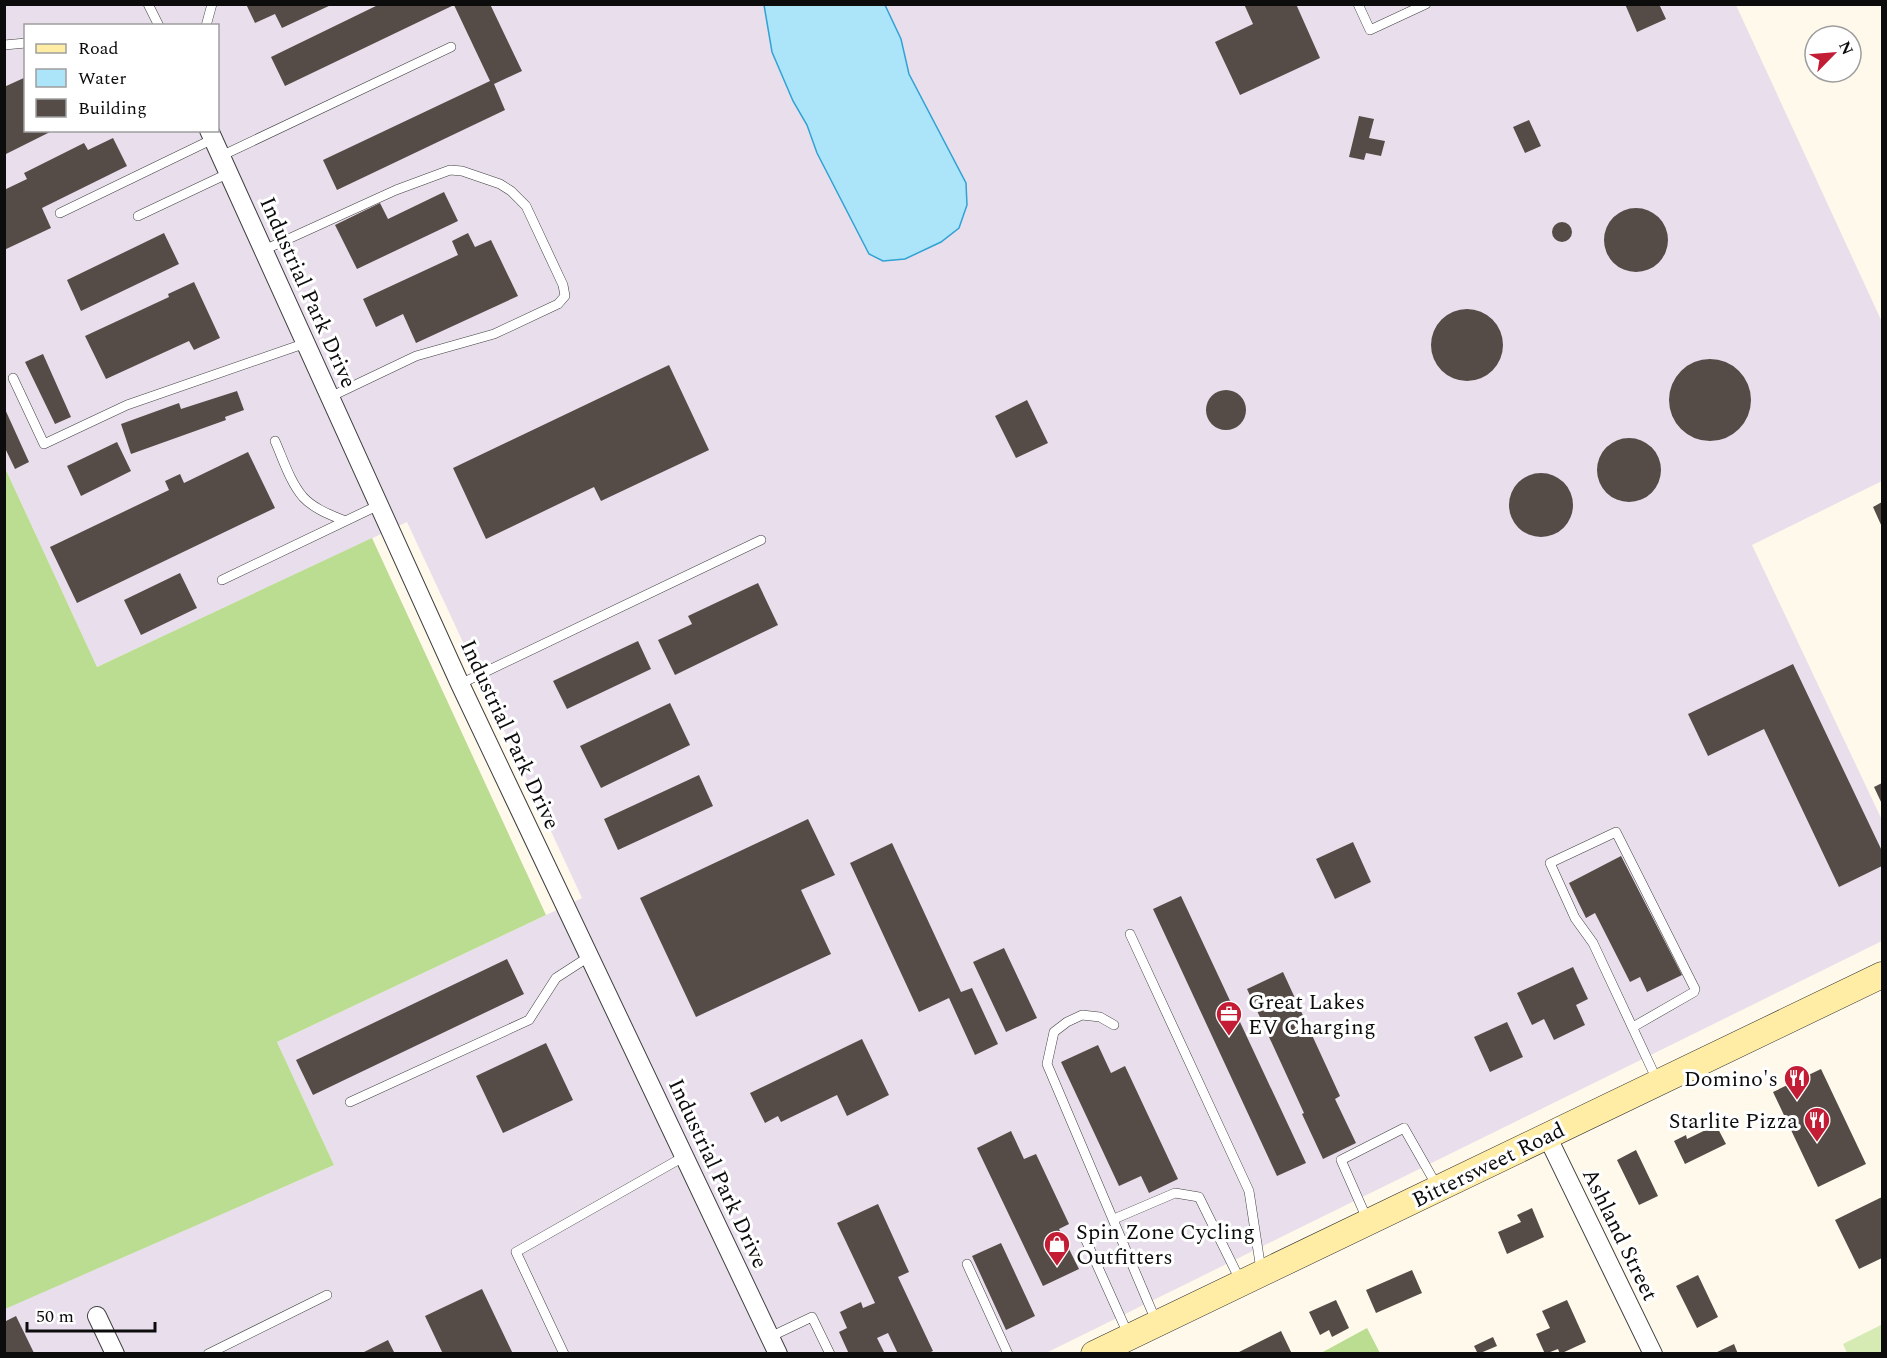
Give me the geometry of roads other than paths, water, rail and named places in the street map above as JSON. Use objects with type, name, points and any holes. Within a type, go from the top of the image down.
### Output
[{"type":"street","name":"Industrial Park Drive","points":[[211,135],[460,684],[778,1353]]},
{"type":"street","name":"Bittersweet Road","points":[[1094,1353],[1882,975]]},
{"type":"street","name":"Ashland Street","points":[[1547,1136],[1653,1353]]},
{"type":"street","points":[[97,1316],[116,1353]]},
{"type":"lane","points":[[148,4],[158,24]]},
{"type":"lane","points":[[207,24],[212,4]]},
{"type":"lane","points":[[1358,4],[1370,30],[1426,4]]},
{"type":"lane","points":[[4,45],[24,43]]},
{"type":"lane","points":[[221,156],[451,47]]},
{"type":"lane","points":[[60,213],[211,135]]},
{"type":"lane","points":[[264,250],[396,190],[450,170],[462,171],[500,184],[526,206],[563,285],[565,296],[558,304],[538,314],[494,334],[416,356],[330,397]]},
{"type":"lane","points":[[138,216],[229,173]]},
{"type":"lane","points":[[13,378],[44,444],[127,405],[306,343]]},
{"type":"lane","points":[[275,441],[304,498],[314,506],[345,521]]},
{"type":"lane","points":[[222,580],[379,504]]},
{"type":"lane","points":[[460,684],[761,540]]},
{"type":"lane","points":[[1632,1027],[1695,991],[1616,832],[1550,863],[1575,918],[1593,943],[1632,1027],[1658,1083]]},
{"type":"lane","points":[[1130,934],[1249,1191],[1251,1278]]},
{"type":"lane","points":[[350,1102],[529,1020],[556,978],[590,956]]},
{"type":"lane","points":[[1114,1025],[1100,1017],[1082,1016],[1068,1022],[1054,1032],[1047,1064],[1157,1323]]},
{"type":"lane","points":[[1368,1221],[1341,1160],[1404,1128],[1438,1188]]},
{"type":"lane","points":[[564,1353],[516,1252],[685,1156]]},
{"type":"lane","points":[[1114,1219],[1175,1193],[1200,1197],[1251,1278]]},
{"type":"lane","points":[[1084,1236],[1129,1337]]},
{"type":"lane","points":[[967,1264],[1008,1353]]},
{"type":"lane","points":[[208,1353],[327,1295]]},
{"type":"lane","points":[[770,1337],[812,1317],[830,1353]]},
{"type":"water","points":[[764,5],[885,5],[901,39],[909,74],[966,183],[967,205],[959,228],[941,242],[905,259],[883,261],[869,254],[817,153],[807,125],[793,101],[772,52]]},
{"type":"place","name":"Great Lakes EV Charging","points":[[1229,1037]]},
{"type":"place","name":"Domino's","points":[[1797,1101]]},
{"type":"place","name":"Starlite Pizza","points":[[1817,1143]]},
{"type":"place","name":"Spin Zone Cycling Outfitters","points":[[1057,1267]]}]
